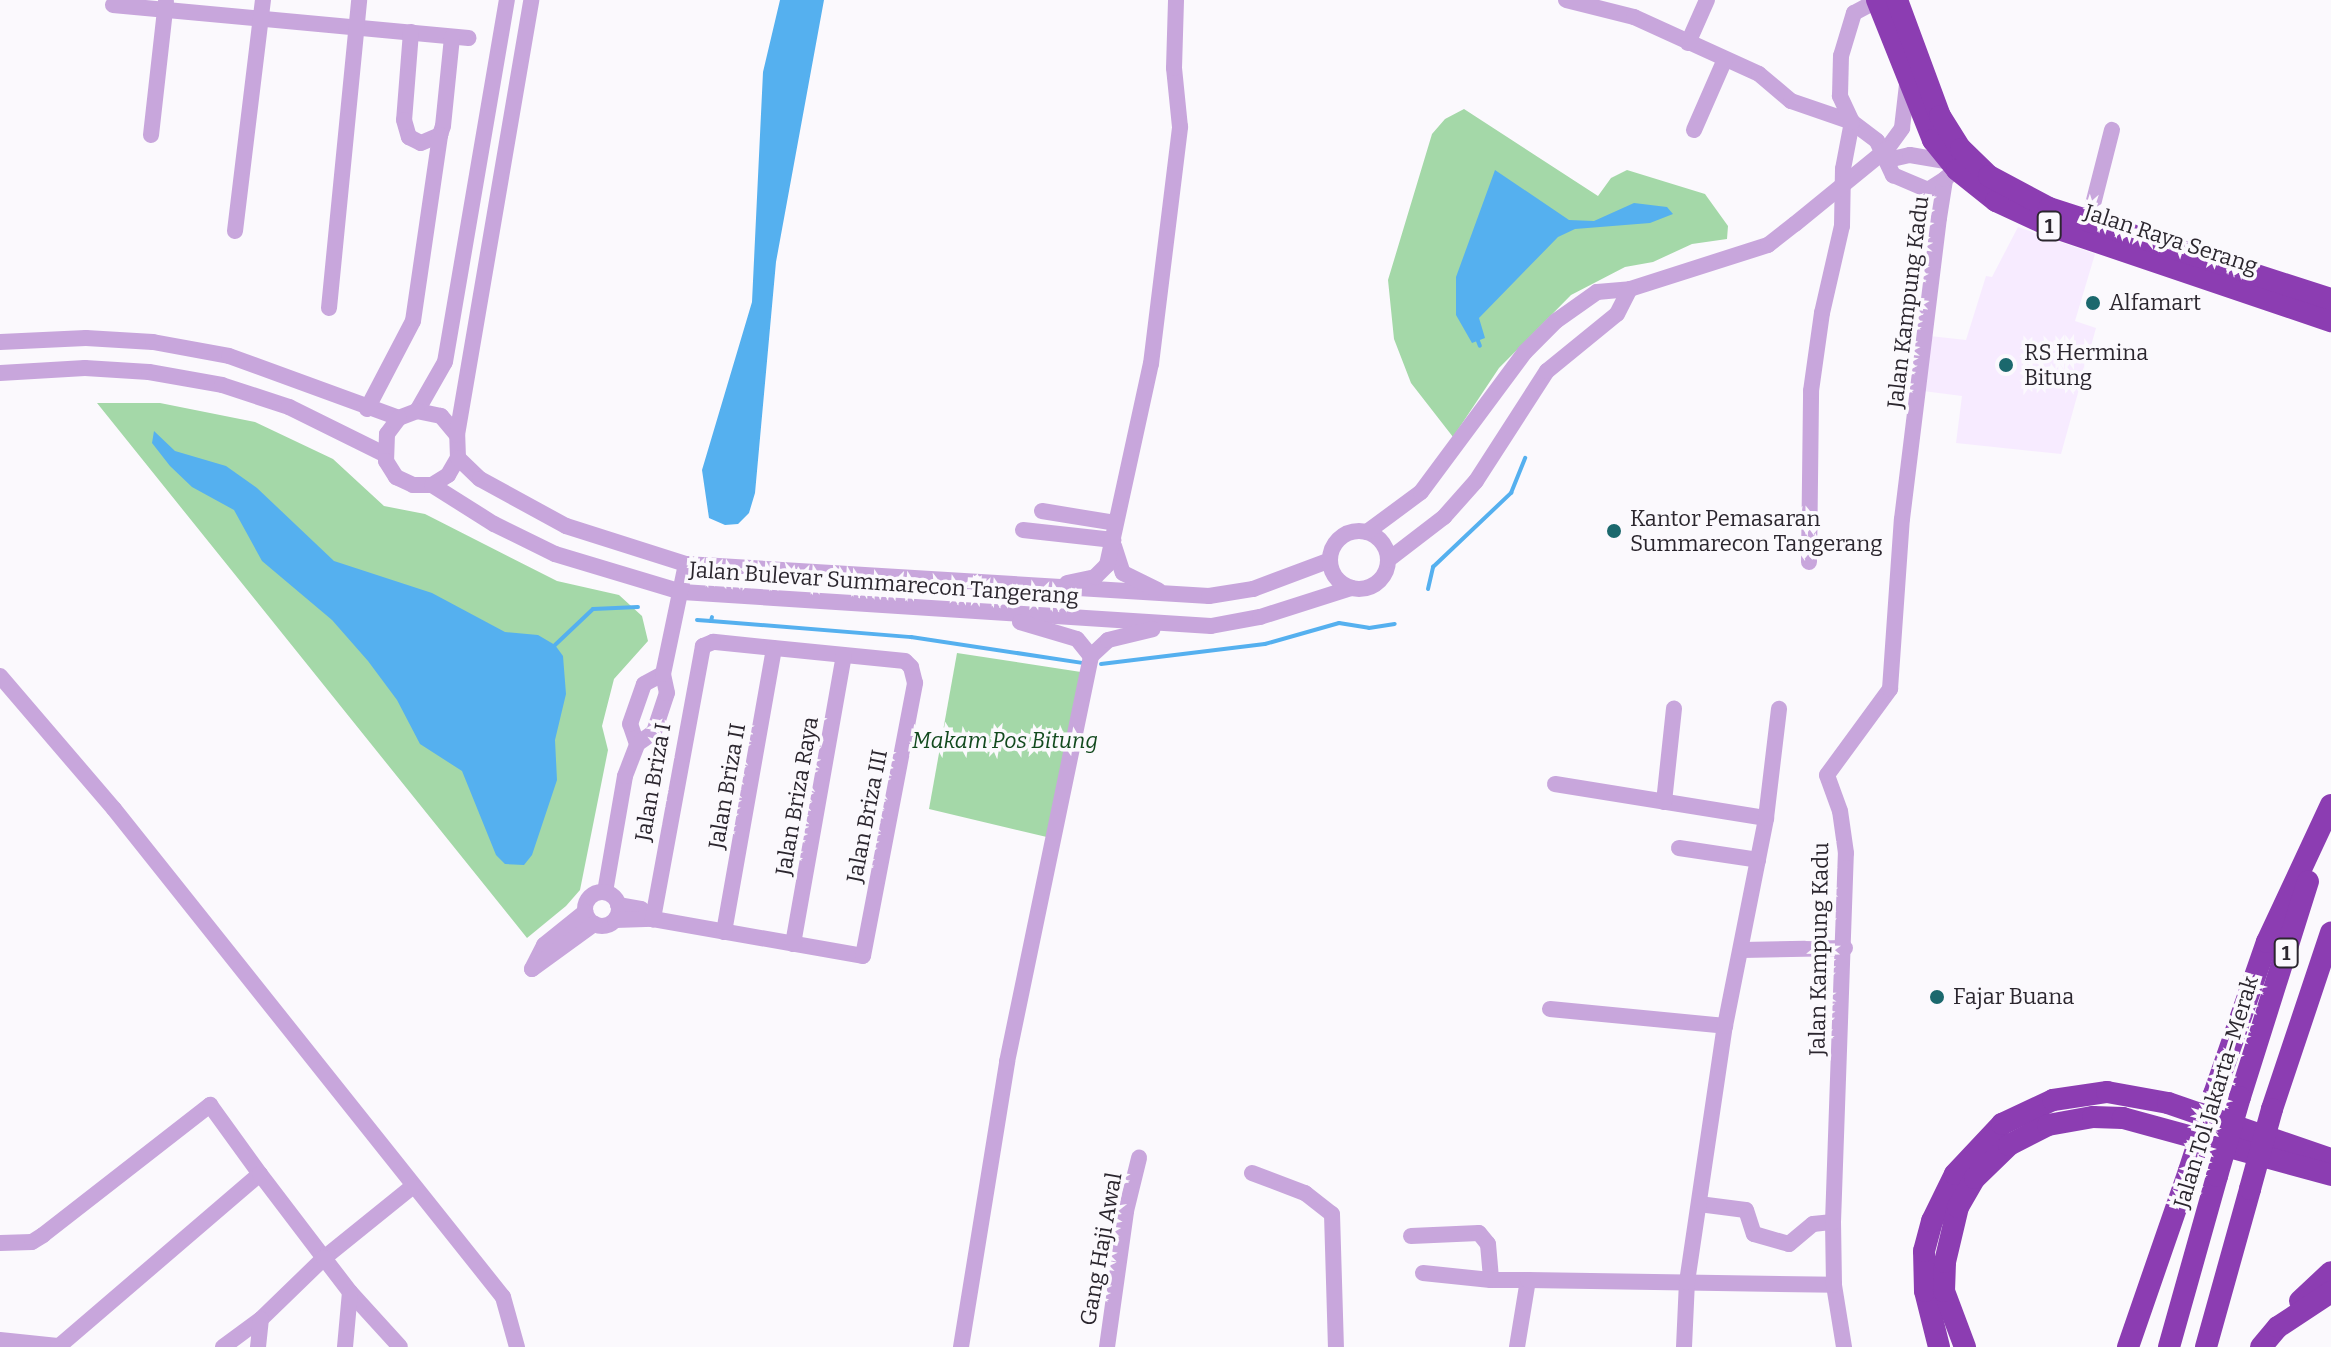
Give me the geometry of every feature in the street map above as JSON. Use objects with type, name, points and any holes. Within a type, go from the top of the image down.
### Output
[{"type":"highway","name":"Jalan Raya Serang","points":[[1877,0],[1907,82],[1933,140],[1956,167],[1996,201],[2050,226],[2331,321]]},
{"type":"highway","name":"Jalan Raya Serang","points":[[1897,0],[1956,167],[2031,200],[2331,299]]},
{"type":"highway","points":[[2128,1347],[2267,942],[2331,807]]},
{"type":"highway","name":"Jalan Tol Jakarta–Merak","points":[[2169,1347],[2240,1097],[2331,807]]},
{"type":"highway","name":"1","points":[[2206,1347],[2272,1109],[2331,933]]},
{"type":"highway","points":[[1939,1347],[1925,1291],[1924,1251],[1932,1221],[1955,1174],[2002,1124],[2053,1100],[2107,1092],[2168,1103],[2331,1159]]},
{"type":"highway","points":[[1965,1347],[1944,1291],[1945,1262],[1958,1207],[1975,1178],[2009,1145],[2048,1125],[2093,1117],[2123,1118],[2331,1175]]},
{"type":"highway","points":[[2261,1347],[2331,1272]]},
{"type":"highway","points":[[2278,1327],[2331,1292]]},
{"type":"street","points":[[235,231],[263,0]]},
{"type":"street","points":[[329,308],[359,0]]},
{"type":"street","points":[[417,411],[445,362],[507,0]]},
{"type":"street","points":[[432,485],[448,475],[458,458],[457,435],[531,0]]},
{"type":"street","points":[[1047,588],[1102,571],[1114,532],[1151,364],[1178,155],[1176,0]]},
{"type":"street","points":[[1566,0],[1634,17],[1773,83],[1791,101],[1852,122],[1877,141],[1893,175],[1928,190],[1956,167]]},
{"type":"street","points":[[1688,43],[1707,0]]},
{"type":"street","points":[[1809,562],[1811,391],[1842,226],[1843,169],[1852,122],[1840,96],[1846,31],[1854,13],[1877,0]]},
{"type":"street","points":[[113,5],[165,5],[261,18],[460,37],[440,135],[413,321],[367,409]]},
{"type":"street","points":[[151,135],[165,5]]},
{"type":"street","points":[[411,32],[406,131],[421,143],[440,135]]},
{"type":"street","points":[[1694,130],[1725,59]]},
{"type":"street","points":[[1889,154],[1902,128],[1907,82]]},
{"type":"street","points":[[2089,220],[2112,130]]},
{"type":"street","name":"Jalan Bulevar Summarecon Tangerang","points":[[458,458],[480,479],[566,526],[686,564],[1175,596],[1253,589],[1330,560],[1339,539],[1367,532],[1421,492],[1525,352],[1556,321],[1597,292],[1630,289],[1768,245],[1889,154],[1910,155],[1956,167]]},
{"type":"street","name":"Jalan Kampung Kadu","points":[[1844,1347],[1834,1285],[1833,1222],[1846,853],[1832,762],[1890,689],[1902,519],[1956,167]]},
{"type":"street","points":[[470,214],[494,218]]},
{"type":"street","name":"Jalan Bulevar Summarecon Tangerang","points":[[0,373],[85,368],[149,372],[222,385],[289,407],[384,454],[396,477],[413,485],[432,485],[494,524],[555,554],[682,592],[1211,626],[1260,617],[1351,588],[1366,588],[1379,581],[1388,560],[1444,517],[1476,481],[1547,371],[1617,314],[1630,289]]},
{"type":"street","points":[[0,342],[86,338],[153,342],[243,360],[367,409],[399,418]]},
{"type":"street","points":[[384,454],[387,434],[399,418],[417,411],[441,416],[457,435]]},
{"type":"street","points":[[1042,511],[1114,532]]},
{"type":"street","points":[[1023,530],[1114,532]]},
{"type":"street","points":[[1114,532],[1123,573],[1175,596]]},
{"type":"street","points":[[1367,532],[1380,540],[1388,560]]},
{"type":"street","points":[[1330,560],[1334,574],[1351,588]]},
{"type":"street","points":[[617,912],[605,892],[625,776],[637,744],[654,732],[667,693],[663,674],[686,564]]},
{"type":"street","points":[[994,614],[1077,639],[1091,656]]},
{"type":"street","points":[[961,1347],[1007,1062],[1091,656],[1108,640],[1170,625]]},
{"type":"street","name":"Jalan Briza I","points":[[653,919],[698,654],[713,642],[774,648]]},
{"type":"street","points":[[774,648],[844,655]]},
{"type":"street","name":"Jalan Briza II","points":[[724,932],[774,648]]},
{"type":"street","name":"Jalan Briza III","points":[[793,944],[863,956],[915,683],[905,661],[844,655]]},
{"type":"street","name":"Jalan Briza Raya","points":[[793,944],[844,655]]},
{"type":"street","points":[[637,744],[630,724],[644,684],[663,674]]},
{"type":"street","points":[[0,676],[114,809],[412,1187],[503,1297],[517,1347]]},
{"type":"street","points":[[1664,802],[1674,709]]},
{"type":"street","points":[[1684,1347],[1687,1282],[1725,1026],[1766,818],[1779,709]]},
{"type":"street","points":[[1555,784],[1766,818]]},
{"type":"street","points":[[1679,848],[1758,860]]},
{"type":"street","points":[[605,892],[590,897],[590,918],[641,909],[653,919],[793,944]]},
{"type":"street","points":[[1742,950],[1845,948]]},
{"type":"street","points":[[1550,1009],[1725,1026]]},
{"type":"street","points":[[0,1243],[32,1242],[43,1235],[210,1105],[350,1292],[400,1347]]},
{"type":"street","name":"Gang Haji Awal","points":[[1107,1347],[1126,1211],[1139,1158]]},
{"type":"street","points":[[1252,1173],[1305,1193],[1332,1214],[1336,1347]]},
{"type":"street","points":[[0,1340],[58,1347],[260,1174]]},
{"type":"street","points":[[223,1347],[261,1319],[324,1258],[412,1187]]},
{"type":"street","points":[[1699,1204],[1746,1210],[1754,1234],[1789,1244],[1813,1224],[1833,1222]]},
{"type":"street","points":[[1411,1236],[1484,1236],[1491,1280]]},
{"type":"street","points":[[1423,1273],[1491,1280],[1834,1285]]},
{"type":"street","points":[[1517,1347],[1528,1280]]},
{"type":"street","points":[[345,1347],[350,1292]]},
{"type":"street","points":[[258,1347],[261,1319]]},
{"type":"shaded area","name":"RS Hermina Bitung","points":[[2018,227],[2095,254],[2075,321],[2096,328],[2061,454],[1956,443],[1962,396],[1923,391],[1930,336],[1966,340],[1986,276],[1992,277]]},
{"type":"green space","points":[[1464,109],[1598,196],[1611,178],[1627,170],[1705,194],[1728,226],[1727,239],[1692,244],[1653,262],[1625,267],[1571,295],[1499,368],[1453,437],[1411,383],[1394,339],[1388,280],[1432,134],[1445,119]]},
{"type":"green space","points":[[97,403],[160,403],[255,422],[333,459],[384,506],[425,514],[557,581],[619,595],[642,616],[648,641],[614,679],[602,726],[608,750],[580,890],[566,906],[527,938]]},
{"type":"green space","name":"Makam Pos Bitung","points":[[957,653],[1081,672],[1051,838],[929,809]]},
{"type":"water","points":[[780,0],[824,0],[776,262],[755,493],[749,513],[738,524],[725,525],[709,518],[702,470],[752,302],[763,72]]},
{"type":"water","points":[[1495,170],[1569,220],[1594,221],[1634,203],[1667,207],[1673,214],[1650,223],[1575,229],[1558,237],[1479,318],[1485,338],[1472,343],[1456,315],[1456,277]]},
{"type":"water","points":[[154,431],[175,451],[226,466],[257,488],[334,561],[432,593],[505,632],[538,635],[555,645],[563,656],[566,694],[555,740],[557,780],[532,855],[524,865],[505,864],[496,855],[462,771],[420,744],[397,700],[368,661],[332,620],[262,561],[234,510],[192,487],[170,466],[152,443]]},
{"type":"waterway","points":[[1478,341],[1480,346]]},
{"type":"waterway","points":[[1428,589],[1433,567],[1511,493],[1525,458]]},
{"type":"waterway","points":[[555,645],[593,609],[638,607]]},
{"type":"waterway","points":[[697,620],[711,621],[712,617]]},
{"type":"waterway","points":[[711,621],[911,637],[1082,663]]},
{"type":"waterway","points":[[1101,664],[1265,644],[1339,623],[1369,628],[1395,624]]},
{"type":"place","name":"Alfamart","points":[[2093,303]]},
{"type":"place","name":"RS Hermina Bitung","points":[[2006,365]]},
{"type":"place","name":"Kantor Pemasaran Summarecon Tangerang","points":[[1614,531]]},
{"type":"place","name":"Fajar Buana","points":[[1937,997]]}]
